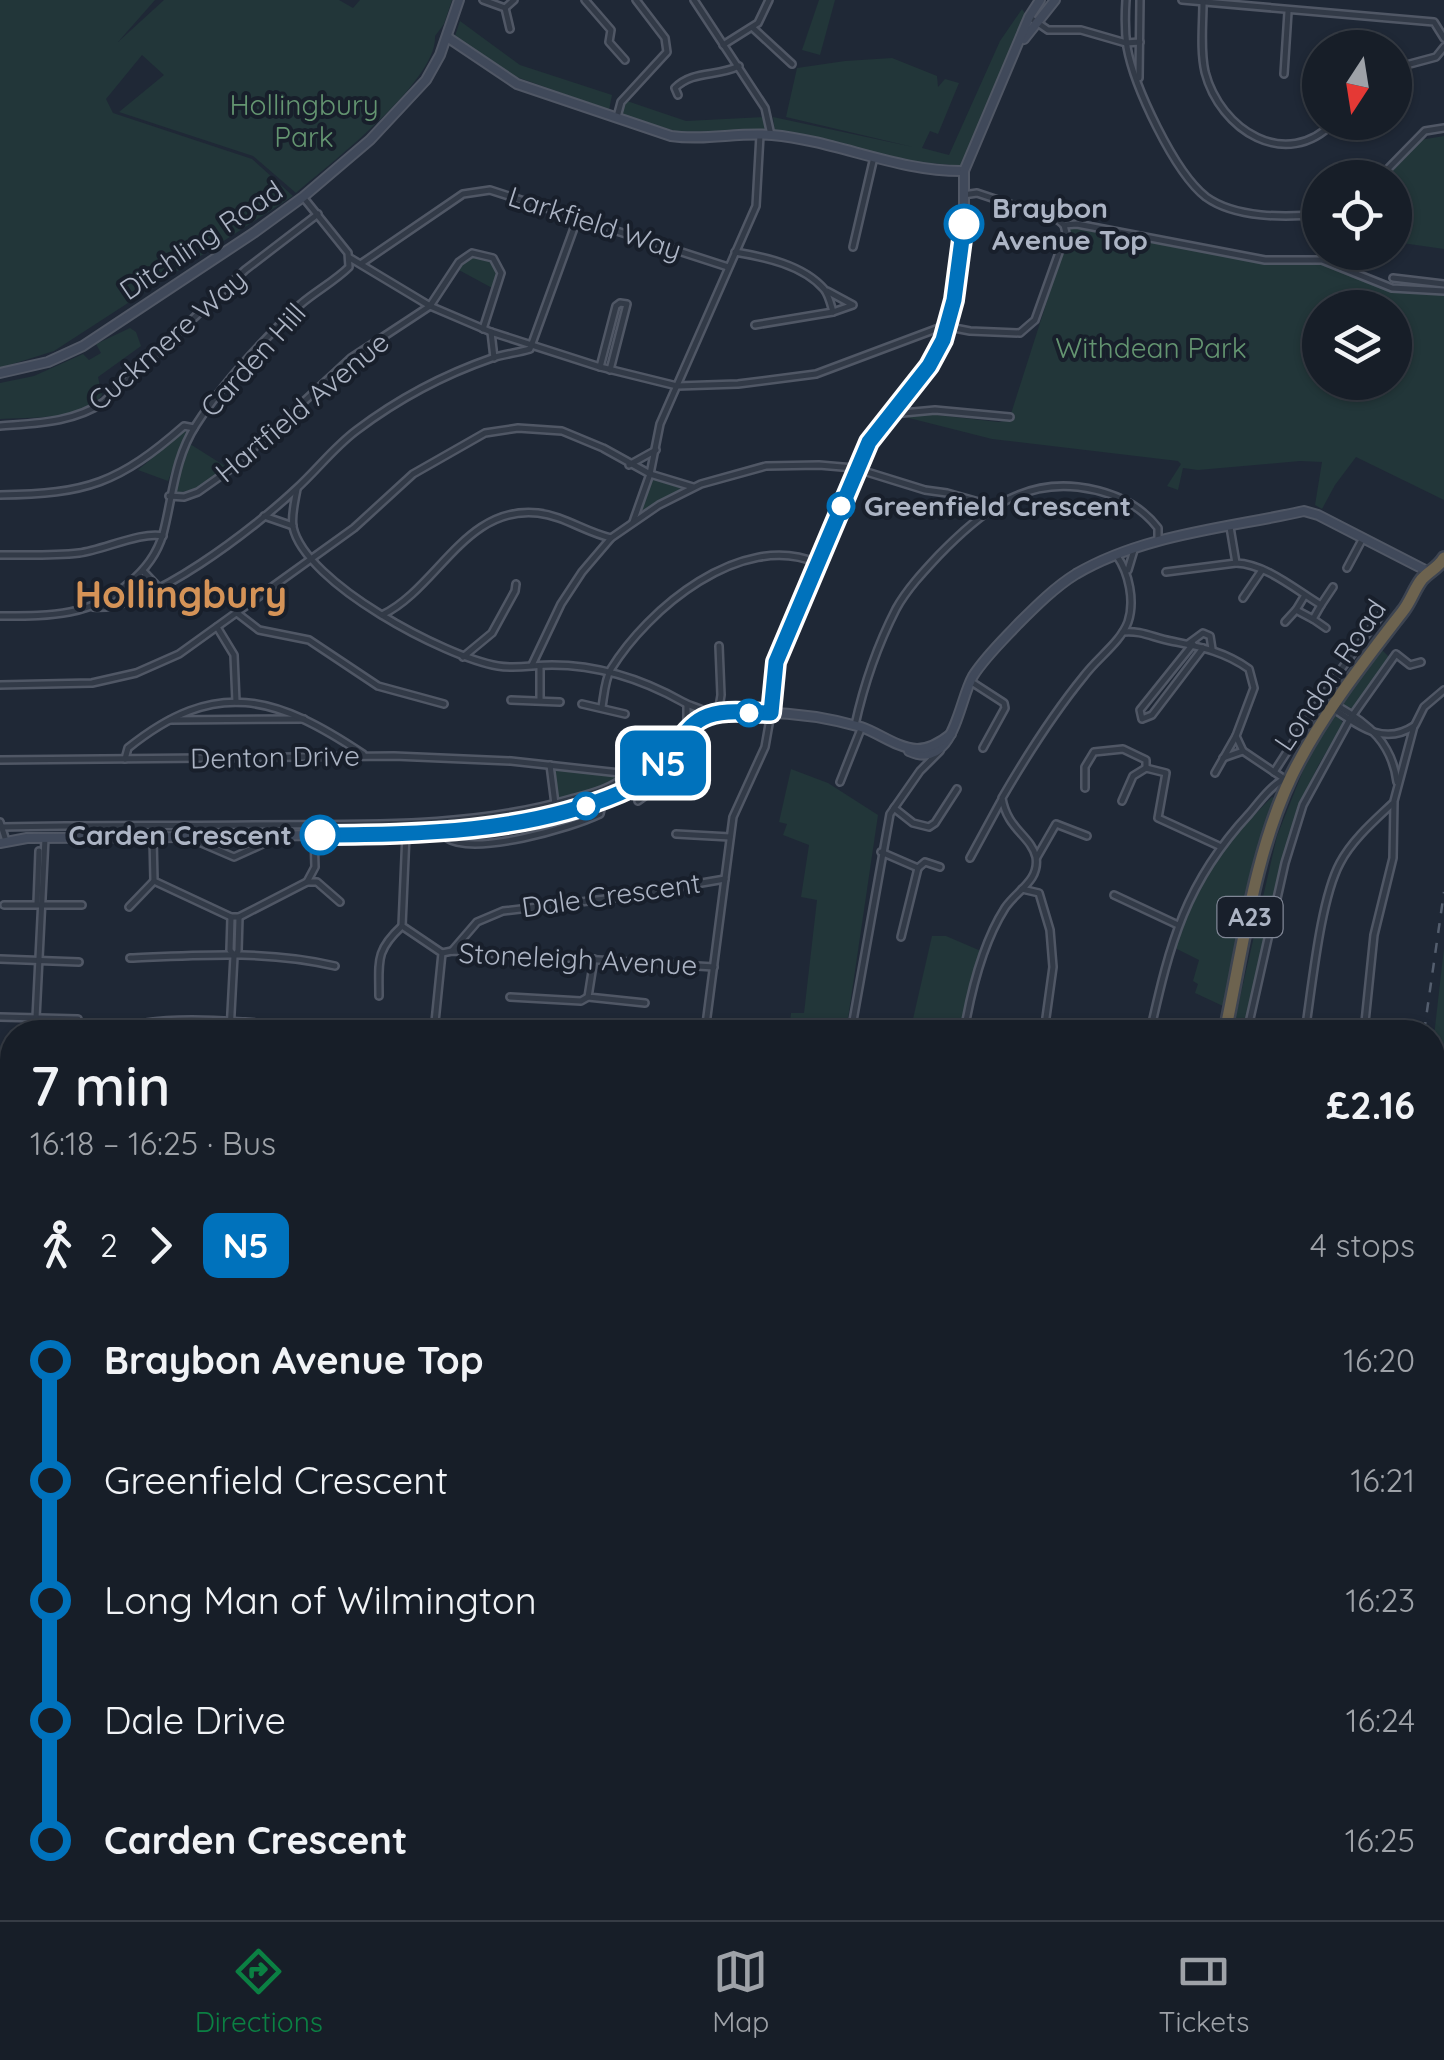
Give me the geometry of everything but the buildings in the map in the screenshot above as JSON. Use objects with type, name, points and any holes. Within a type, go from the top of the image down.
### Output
[{"type":"highway","name":"London Road","points":[[1287,777],[1333,706],[1350,669],[1410,602],[1444,547]]},
{"type":"highway","name":"London Road","points":[[1429,572],[1444,558]]},
{"type":"highway","name":"A23","points":[[1228,1020],[1265,850],[1287,777]]},
{"type":"street","name":"Ditchling Road","points":[[0,374],[48,362],[83,346],[304,197],[370,140],[426,80],[447,37],[459,0]]},
{"type":"street","points":[[483,0],[504,8]]},
{"type":"street","points":[[504,8],[514,0]]},
{"type":"street","points":[[585,0],[611,30],[608,42],[625,60]]},
{"type":"street","points":[[616,118],[621,102],[668,52],[665,38],[636,0]]},
{"type":"street","points":[[694,0],[769,116],[771,135]]},
{"type":"street","points":[[723,45],[753,28],[764,15],[769,0]]},
{"type":"street","points":[[707,1020],[733,818],[770,733],[776,662],[869,442],[929,366],[943,340],[960,268],[964,171],[1040,0]]},
{"type":"street","points":[[1032,20],[1055,0]]},
{"type":"street","points":[[1126,0],[1126,43],[1158,129],[1176,163],[1209,199],[1236,210],[1302,216]]},
{"type":"street","points":[[1139,81],[1140,0]]},
{"type":"street","points":[[1182,0],[1434,22],[1444,38]]},
{"type":"street","points":[[1203,2],[1204,70],[1212,92],[1239,127],[1260,140],[1284,146],[1311,140]]},
{"type":"street","points":[[504,8],[510,29]]},
{"type":"street","points":[[1284,74],[1288,12]]},
{"type":"street","points":[[1032,20],[1048,30],[1094,32],[1126,43],[1140,42]]},
{"type":"street","points":[[753,28],[792,64]]},
{"type":"street","points":[[447,37],[516,84],[692,139],[771,135],[942,172],[964,171]]},
{"type":"street","points":[[1412,62],[1436,57],[1444,47]]},
{"type":"street","points":[[674,91],[694,75],[718,74],[739,66]]},
{"type":"street","points":[[1397,160],[1426,131],[1444,128]]},
{"type":"street","points":[[633,522],[650,474],[660,424],[758,202],[760,135]]},
{"type":"street","points":[[853,247],[874,157]]},
{"type":"street","name":"Larkfield Way","points":[[362,263],[446,205],[474,191],[490,190],[728,267]]},
{"type":"street","points":[[304,197],[350,258],[430,306],[531,346],[676,386],[738,384],[816,374],[948,327],[1007,333],[1030,328],[1066,233],[1064,226],[1058,220],[977,193],[964,195]]},
{"type":"street","name":"Cuckmere Way","points":[[0,426],[62,420],[104,402],[245,270],[318,214]]},
{"type":"street","points":[[93,607],[131,600],[158,588],[230,544],[296,489],[357,430],[425,385],[531,346],[578,217]]},
{"type":"street","points":[[1064,226],[1077,224],[1265,260],[1322,260],[1392,288],[1444,288]]},
{"type":"street","points":[[736,252],[772,259],[798,270],[853,305],[755,325]]},
{"type":"street","points":[[430,306],[465,256],[487,254],[501,273],[483,329]]},
{"type":"street","name":"Carden Hill","points":[[0,616],[50,616],[93,607],[118,594],[143,571],[162,536],[178,464],[194,428],[265,340],[303,303],[345,271],[350,258]]},
{"type":"street","points":[[1393,278],[1444,288]]},
{"type":"street","points":[[827,291],[832,312]]},
{"type":"street","points":[[600,368],[616,306],[627,304],[610,370]]},
{"type":"street","name":"Hartfield Avenue","points":[[169,496],[184,496],[206,488],[267,438],[351,358],[430,306]]},
{"type":"street","points":[[931,330],[943,340]]},
{"type":"street","points":[[491,332],[494,358]]},
{"type":"street","points":[[889,413],[935,410],[1010,417]]},
{"type":"street","points":[[0,495],[68,492],[98,484],[134,467],[184,426],[194,428]]},
{"type":"street","points":[[0,685],[92,683],[156,665],[313,559],[413,474],[485,434],[518,428],[562,432],[603,448],[650,474],[693,487]]},
{"type":"street","points":[[629,465],[656,450]]},
{"type":"street","points":[[540,700],[538,653],[561,604],[582,572],[610,538],[693,487],[741,470],[780,464],[856,469],[993,506]]},
{"type":"street","points":[[840,782],[858,726],[864,684],[898,606],[928,567],[993,506],[1022,493],[1060,485],[1088,488],[1138,507],[1158,528],[1176,538]]},
{"type":"street","points":[[296,489],[293,526],[323,572],[404,630],[463,657],[501,666],[550,665],[609,671],[657,687],[687,705],[714,714],[771,713],[858,726],[922,753],[942,748]]},
{"type":"street","points":[[974,501],[977,518]]},
{"type":"street","points":[[854,1020],[881,852],[894,808],[951,734],[970,681],[982,663],[1044,599],[1080,572],[1134,550],[1304,512],[1318,515],[1429,572]]},
{"type":"street","points":[[382,615],[404,602],[467,538],[505,515],[542,514],[610,538]]},
{"type":"street","points":[[264,516],[293,526]]},
{"type":"street","points":[[1230,527],[1236,563]]},
{"type":"street","points":[[1158,528],[1158,542]]},
{"type":"street","points":[[0,555],[80,553],[152,533],[162,536]]},
{"type":"street","points":[[1347,568],[1363,538]]},
{"type":"street","points":[[970,858],[976,840],[1052,718],[1123,632],[1130,617],[1128,570],[1134,550]]},
{"type":"street","points":[[1118,556],[1128,570]]},
{"type":"street","points":[[602,707],[609,671],[648,620],[699,581],[758,558],[804,558],[817,563]]},
{"type":"street","points":[[1166,572],[1250,563],[1321,605]]},
{"type":"street","points":[[1244,598],[1262,570]]},
{"type":"street","points":[[143,571],[158,588]]},
{"type":"street","points":[[463,657],[492,633],[516,584]]},
{"type":"street","points":[[1312,620],[1333,588]]},
{"type":"street","points":[[1286,622],[1305,595]]},
{"type":"street","points":[[1296,610],[1326,628]]},
{"type":"street","points":[[236,613],[259,630],[308,640],[378,686],[444,704]]},
{"type":"street","points":[[1274,772],[1350,669],[1381,615]]},
{"type":"street","points":[[1130,617],[1138,630]]},
{"type":"street","points":[[217,627],[234,654],[236,702]]},
{"type":"street","points":[[1123,632],[1138,630],[1212,649],[1249,669],[1254,698],[1215,773]]},
{"type":"street","points":[[1203,648],[1149,718],[1142,719],[1140,710],[1190,644],[1203,633],[1210,636],[1212,649]]},
{"type":"street","points":[[627,774],[592,794],[519,813],[382,830],[3,842],[1,825],[382,830],[406,834],[533,820],[602,800],[644,780],[662,764],[688,730],[714,714],[721,695],[718,646]]},
{"type":"street","points":[[538,653],[550,665]]},
{"type":"street","points":[[1250,1020],[1296,825],[1319,770],[1396,654],[1410,665],[1421,662]]},
{"type":"street","points":[[1181,660],[1188,666]]},
{"type":"street","points":[[618,661],[625,676]]},
{"type":"street","points":[[970,681],[1004,703],[1005,708],[983,748]]},
{"type":"street","points":[[1365,1020],[1374,936],[1393,858],[1397,786],[1414,726],[1424,706],[1444,690]]},
{"type":"street","points":[[511,700],[560,702]]},
{"type":"street","points":[[126,758],[128,748],[167,720],[202,706],[236,702],[270,706],[307,719],[366,756]]},
{"type":"street","points":[[582,704],[625,714]]},
{"type":"street","points":[[1146,704],[1154,709]]},
{"type":"street","points":[[687,705],[688,730]]},
{"type":"street","points":[[1333,706],[1374,732],[1388,749],[1397,786]]},
{"type":"street","points":[[167,720],[307,719]]},
{"type":"street","points":[[1374,732],[1394,736],[1414,726]]},
{"type":"street","points":[[922,753],[951,734]]},
{"type":"street","points":[[1153,1020],[1167,958],[1196,884],[1220,846],[1287,777],[1242,751],[1236,736]]},
{"type":"street","points":[[638,801],[675,772],[681,756],[676,746]]},
{"type":"street","points":[[1084,788],[1085,767],[1094,752],[1123,749],[1146,760],[1146,768]]},
{"type":"street","points":[[1222,758],[1242,751]]},
{"type":"street","points":[[922,753],[922,769]]},
{"type":"street","name":"Denton Drive","points":[[0,760],[366,756],[550,765],[627,774],[644,780]]},
{"type":"street","points":[[550,765],[555,804]]},
{"type":"street","points":[[1122,801],[1133,776],[1146,768],[1166,773],[1158,818],[1220,846]]},
{"type":"street","points":[[894,808],[913,823],[929,827],[935,824],[957,788]]},
{"type":"street","points":[[1002,798],[1006,817],[1036,858]]},
{"type":"street","points":[[445,831],[447,838],[459,843],[534,836],[600,814],[602,800]]},
{"type":"street","points":[[1307,1020],[1338,866],[1394,801]]},
{"type":"street","points":[[993,815],[1006,817]]},
{"type":"street","points":[[1046,1020],[1053,967],[1050,930],[1033,878],[1036,858],[1056,824],[1087,836]]},
{"type":"street","points":[[379,996],[379,955],[384,943],[402,926],[406,834]]},
{"type":"street","points":[[676,834],[730,837]]},
{"type":"street","points":[[314,835],[317,882]]},
{"type":"street","points":[[193,836],[234,857],[272,836]]},
{"type":"street","points":[[129,906],[154,881],[152,837]]},
{"type":"street","points":[[36,1018],[46,838]]},
{"type":"street","points":[[40,851],[41,904]]},
{"type":"street","points":[[881,852],[918,868]]},
{"type":"street","points":[[901,938],[918,868],[926,862],[940,867]]},
{"type":"street","points":[[307,882],[315,867]]},
{"type":"street","points":[[966,1020],[990,940],[1006,906],[1033,878]]},
{"type":"street","name":"Dale Crescent","points":[[452,951],[477,922],[503,910],[614,898],[725,879]]},
{"type":"street","points":[[154,881],[235,917],[307,882],[317,882],[340,902]]},
{"type":"street","points":[[1022,889],[1039,893]]},
{"type":"street","points":[[1114,895],[1178,925]]},
{"type":"street","points":[[4,905],[82,905]]},
{"type":"street","points":[[231,1020],[234,956],[230,950],[235,917]]},
{"type":"street","points":[[402,926],[442,953],[435,1020]]},
{"type":"street","name":"Stoneleigh Avenue","points":[[442,953],[714,967]]},
{"type":"street","points":[[130,958],[176,954],[234,956],[335,966]]},
{"type":"street","points":[[588,997],[594,959]]},
{"type":"street","points":[[0,960],[79,962]]},
{"type":"street","points":[[510,997],[580,1001],[588,997],[646,1003]]},
{"type":"street","points":[[0,1017],[78,1018]]},
{"type":"green space","name":"Hollingbury Park","points":[[0,0],[155,0],[118,42],[164,0],[339,0],[353,8],[360,0],[452,0],[431,54],[401,98],[296,193],[253,156],[119,112],[164,75],[142,55],[106,99],[113,113],[252,159],[293,196],[54,351],[0,368]]},
{"type":"green space","points":[[819,0],[835,0],[820,55],[802,50]]},
{"type":"green space","points":[[1022,9],[1026,15],[962,166],[908,161],[775,133],[773,117],[913,147],[786,117],[797,68],[892,58],[937,76],[938,87],[945,79],[959,83],[938,134],[930,131],[922,148],[949,155],[1000,41]]},
{"type":"green space","points":[[460,21],[520,65],[612,95],[609,110],[511,75],[455,36]]},
{"type":"green space","points":[[627,101],[686,121],[765,117],[765,129],[692,136],[625,116],[622,111]]},
{"type":"green space","points":[[1444,136],[1444,249],[1412,244],[1412,160],[1399,160],[1420,140]]},
{"type":"green space","name":"Withdean Park","points":[[1071,226],[1257,261],[1302,260],[1302,270],[1336,270],[1391,290],[1302,290],[1302,400],[1412,400],[1412,293],[1444,294],[1444,500],[1356,457],[1322,509],[1315,505],[1322,462],[1183,468],[1178,490],[1167,486],[1181,464],[1178,461],[992,439],[905,417],[919,413],[1009,420]]},
{"type":"green space","points":[[477,255],[493,262],[498,273],[494,289],[457,269],[463,261]]},
{"type":"green space","points":[[130,328],[136,332],[141,346],[98,377],[102,395],[93,403],[55,416],[0,419],[0,383],[34,376],[83,354],[89,360],[101,353],[96,344]]},
{"type":"green space","points":[[187,429],[168,481],[138,470]]},
{"type":"green space","points":[[190,444],[228,468],[203,487],[178,493],[175,489]]},
{"type":"green space","points":[[651,478],[683,485],[683,489],[644,512],[640,508]]},
{"type":"green space","points":[[1381,649],[1390,658],[1353,709],[1342,704]]},
{"type":"green space","points":[[1334,714],[1339,715],[1343,724],[1297,811],[1247,1020],[1235,1020],[1277,836],[1304,768]]},
{"type":"green space","points":[[557,769],[620,778],[558,798],[553,775]]},
{"type":"green space","points":[[791,769],[828,783],[878,815],[848,1020],[790,1020],[791,1013],[804,1013],[817,900],[801,897],[809,845],[783,835],[787,824],[779,822]]},
{"type":"green space","points":[[1272,797],[1223,1006],[1195,993],[1198,984],[1193,981],[1199,960],[1175,948],[1213,866]]},
{"type":"green space","points":[[932,936],[946,936],[981,951],[963,1020],[913,1020]]},
{"type":"green space","points":[[1444,948],[1444,1020],[1436,1020]]},
{"type":"railway","points":[[1426,1020],[1444,892]]},
{"type":"bus line","name":"N5","points":[[320,835],[484,828],[550,816],[624,792],[644,780],[688,730],[706,716],[771,713],[776,662],[869,442],[929,366],[943,340],[960,268],[964,224]]},
{"type":"place","name":"Braybon Avenue Top","points":[[964,224]]},
{"type":"place","name":"Greenfield Crescent","points":[[841,506]]},
{"type":"place","name":"Carden Crescent","points":[[320,835]]},
{"type":"district","name":"Hollingbury","points":[[181,595]]}]
